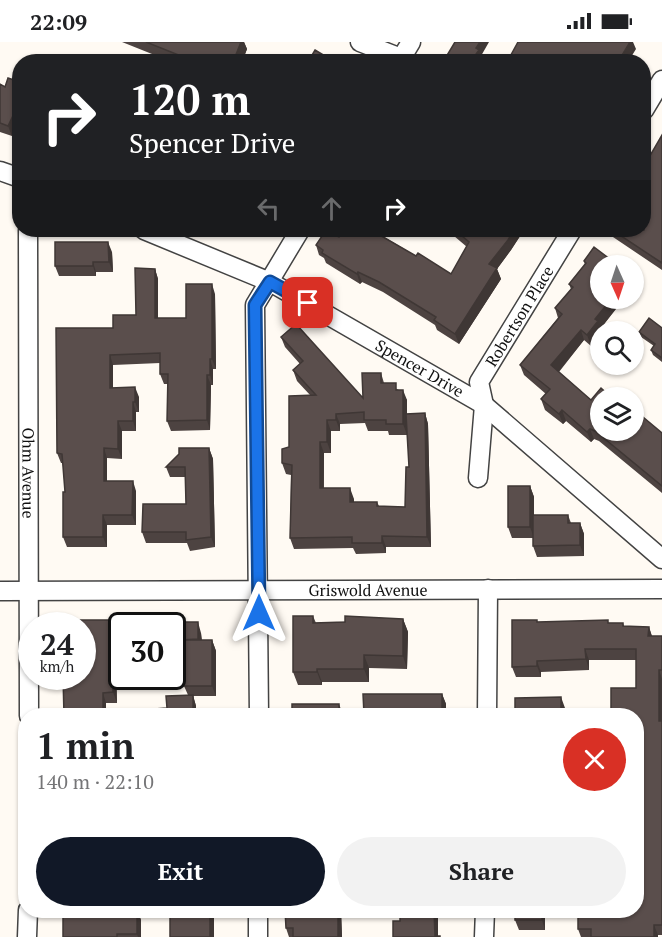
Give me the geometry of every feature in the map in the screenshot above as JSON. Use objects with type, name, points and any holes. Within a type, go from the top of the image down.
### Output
[{"type":"street","points":[[360,42],[387,54]]},
{"type":"street","points":[[651,98],[662,80]]},
{"type":"street","name":"Ohm Avenue","points":[[28,237],[29,708]]},
{"type":"street","name":"Spencer Drive","points":[[161,237],[270,282],[484,405],[662,559]]},
{"type":"street","points":[[259,708],[260,590],[255,305],[296,237]]},
{"type":"street","name":"Robertson Place","points":[[478,478],[484,405],[479,382],[568,237]]},
{"type":"street","points":[[487,708],[488,589]]},
{"type":"street","name":"Griswold Avenue","points":[[0,591],[662,589]]},
{"type":"street","points":[[27,937],[28,918]]},
{"type":"street","points":[[258,918],[258,937]]},
{"type":"street","points":[[484,918],[484,937]]},
{"type":"building","points":[[146,42],[241,42],[236,54],[176,54]]},
{"type":"building","points":[[455,42],[480,42],[476,48],[479,50],[476,54],[448,54]]},
{"type":"building","points":[[518,42],[630,42],[623,54],[511,54]]},
{"type":"building","points":[[8,78],[12,79],[12,118],[8,126],[0,123],[0,84],[5,87]]},
{"type":"building","points":[[662,135],[662,263],[623,237],[651,237],[651,154]]},
{"type":"building","points":[[321,237],[383,237],[416,256],[418,253],[451,274],[469,242],[463,237],[510,237],[489,264],[497,268],[455,334],[434,320],[436,317],[379,282],[358,272],[357,274],[322,253],[323,250],[316,245]]},
{"type":"building","points":[[55,242],[108,242],[109,262],[93,262],[93,266],[55,266]]},
{"type":"building","points":[[594,247],[605,255],[590,255],[590,309],[603,309],[595,319],[598,321],[590,321],[590,331],[587,335],[581,330],[551,365],[590,399],[590,429],[587,432],[562,410],[559,414],[541,399],[550,389],[520,365],[562,314],[555,308],[573,287],[569,284],[586,263],[584,261]]},
{"type":"building","points":[[135,268],[155,269],[155,318],[186,318],[186,284],[212,284],[212,359],[210,359],[210,375],[207,375],[207,420],[167,421],[168,374],[160,374],[160,353],[110,355],[110,388],[135,387],[135,402],[133,402],[133,421],[118,421],[118,449],[104,448],[104,481],[133,481],[132,515],[103,515],[103,537],[63,537],[63,492],[65,492],[62,454],[57,453],[56,328],[113,328],[113,315],[136,315]]},
{"type":"building","points":[[649,318],[662,328],[662,358],[651,350],[655,344],[644,336],[644,325]]},
{"type":"building","points":[[296,324],[363,398],[362,373],[381,373],[381,383],[396,383],[396,390],[403,390],[403,424],[386,424],[386,420],[364,420],[364,412],[336,414],[336,420],[327,420],[327,442],[320,442],[320,488],[350,488],[350,502],[377,502],[377,506],[405,507],[406,467],[409,467],[406,414],[425,413],[427,537],[382,536],[382,543],[352,543],[352,537],[290,538],[292,465],[282,463],[282,449],[289,447],[289,396],[316,395],[293,370],[303,361],[281,337]]},
{"type":"building","points":[[644,418],[662,433],[662,486],[607,441],[644,441]]},
{"type":"building","points":[[179,448],[209,448],[211,537],[186,540],[186,532],[142,532],[143,504],[186,504],[185,467],[166,467],[179,454]]},
{"type":"building","points":[[508,486],[530,486],[530,527],[508,527]]},
{"type":"building","points":[[533,515],[568,515],[568,523],[580,523],[580,545],[533,546]]},
{"type":"building","points":[[293,616],[313,616],[313,623],[345,622],[345,616],[403,619],[403,656],[364,655],[364,669],[317,669],[317,672],[293,672]]},
{"type":"building","points":[[96,620],[108,620],[108,690],[113,690],[113,692],[103,693],[103,708],[64,708],[63,690],[96,690]]},
{"type":"building","points":[[512,620],[537,620],[537,622],[608,620],[608,623],[623,623],[623,626],[649,627],[648,636],[662,636],[659,721],[662,721],[662,925],[654,925],[654,937],[591,937],[591,929],[578,929],[578,918],[644,918],[644,708],[611,708],[611,688],[636,688],[636,649],[585,649],[586,659],[537,661],[537,666],[512,667]]},
{"type":"building","points":[[186,622],[198,622],[198,639],[186,640]]},
{"type":"building","points":[[186,640],[212,640],[212,686],[186,686]]},
{"type":"building","points":[[363,694],[442,694],[442,708],[364,708]]},
{"type":"building","points":[[193,695],[193,708],[167,708],[166,696]]},
{"type":"building","points":[[561,697],[561,708],[515,708],[515,698]]},
{"type":"building","points":[[292,704],[339,704],[339,708],[292,708]]},
{"type":"building","points":[[63,918],[137,918],[137,934],[117,934],[117,937],[63,937]]},
{"type":"building","points":[[170,918],[210,918],[210,937],[170,937]]},
{"type":"building","points":[[285,918],[338,918],[338,937],[293,937],[293,928],[286,928]]},
{"type":"building","points":[[400,918],[434,918],[435,936],[440,937],[393,937],[393,921],[400,921]]},
{"type":"building","points":[[515,918],[542,918],[542,920],[515,920]]},
{"type":"route","points":[[259,613],[255,305],[270,282],[308,303]]}]
